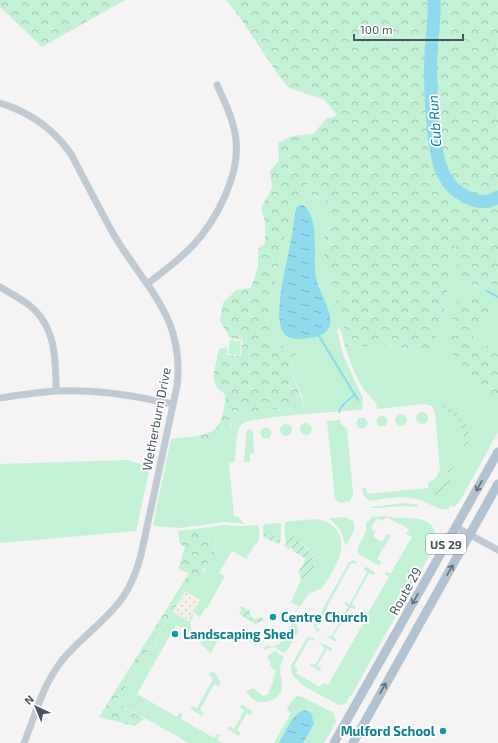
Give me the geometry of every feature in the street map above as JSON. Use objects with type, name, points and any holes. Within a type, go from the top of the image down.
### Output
[{"type":"main road","name":"Route 29","points":[[334,743],[498,452]]},
{"type":"main road","name":"US 29","points":[[353,743],[498,484]]},
{"type":"street","points":[[147,284],[183,256],[201,237],[218,212],[232,180],[236,159],[236,138],[232,122],[217,85]]},
{"type":"street","name":"Wetherburn Drive","points":[[0,103],[34,117],[49,128],[64,143],[114,234],[166,314],[176,342],[178,358],[178,373],[173,404],[141,555],[134,577],[123,597],[113,610],[71,649],[52,675],[38,702],[24,743]]},
{"type":"street","points":[[0,287],[29,305],[46,325],[54,347],[56,391]]},
{"type":"street","points":[[0,398],[56,391],[90,391],[122,394],[173,404]]},
{"type":"street","points":[[456,527],[498,550]]},
{"type":"green space","points":[[0,0],[125,0],[42,47],[0,7]]},
{"type":"green space","points":[[226,0],[498,0],[498,287],[491,284],[458,287],[455,240],[444,312],[433,349],[426,353],[387,345],[345,347],[342,334],[347,332],[343,327],[331,279],[326,271],[324,255],[324,239],[332,211],[327,202],[311,195],[313,188],[321,183],[320,180],[315,179],[303,187],[302,198],[296,201],[293,206],[284,239],[267,321],[268,329],[273,340],[299,354],[295,355],[292,361],[292,368],[294,380],[303,405],[299,408],[267,409],[237,417],[233,420],[228,432],[225,432],[220,437],[206,445],[200,443],[198,436],[206,434],[217,427],[224,410],[226,395],[217,388],[213,377],[219,349],[227,347],[227,355],[241,356],[243,340],[230,338],[220,321],[223,303],[236,290],[251,288],[258,267],[258,248],[265,244],[265,222],[261,208],[272,188],[270,171],[279,161],[278,143],[292,136],[313,134],[326,119],[337,115],[323,99],[289,88]]},
{"type":"green space","points":[[315,179],[321,180],[321,183],[311,195],[329,203],[331,206],[332,211],[324,239],[326,271],[331,279],[343,327],[347,332],[342,334],[339,328],[337,330],[343,355],[363,398],[362,409],[261,419],[248,421],[242,424],[237,437],[235,460],[234,462],[229,463],[234,516],[239,517],[242,522],[246,524],[224,522],[178,528],[155,526],[153,524],[171,439],[198,436],[198,440],[214,440],[220,437],[231,427],[233,420],[237,417],[267,409],[299,408],[304,404],[292,370],[293,360],[295,355],[298,354],[273,340],[268,330],[267,321],[284,239],[293,206],[296,201],[302,198],[303,187]]},
{"type":"green space","points":[[455,237],[458,287],[491,284],[498,287],[498,432],[460,501],[454,507],[451,505],[448,509],[440,509],[420,500],[404,497],[370,501],[364,496],[362,488],[366,488],[367,494],[428,488],[429,482],[434,480],[437,476],[440,467],[435,414],[432,406],[424,404],[377,409],[375,402],[363,388],[357,377],[345,347],[387,345],[420,352],[436,343],[436,337],[444,312]]},
{"type":"green space","points":[[459,295],[473,296],[481,299],[488,303],[491,307],[490,315],[476,323],[473,336],[479,347],[485,348],[490,344],[498,345],[498,401],[488,397],[472,385],[462,374],[453,353],[450,341],[453,317]]},
{"type":"green space","points":[[230,340],[241,341],[240,355],[228,354]]},
{"type":"green space","points":[[443,403],[460,416],[468,431],[468,442],[463,453],[461,453],[464,444],[464,434],[461,424],[455,417],[444,409]]},
{"type":"green space","points":[[422,412],[426,414],[428,418],[426,422],[422,424],[418,422],[416,418],[418,414]]},
{"type":"green space","points":[[401,414],[405,416],[407,420],[405,424],[401,426],[397,424],[395,420],[397,416]]},
{"type":"green space","points":[[382,415],[386,417],[388,421],[386,425],[382,427],[378,425],[376,421],[378,417]]},
{"type":"green space","points":[[362,417],[366,419],[368,423],[366,427],[362,429],[358,427],[356,423],[358,419]]},
{"type":"green space","points":[[340,420],[341,425],[347,428],[353,494],[350,501],[341,503],[335,498],[327,421]]},
{"type":"green space","points":[[306,423],[310,425],[312,429],[310,433],[306,435],[302,433],[300,429],[302,425]]},
{"type":"green space","points":[[286,424],[290,426],[292,430],[290,434],[286,436],[282,434],[280,430],[282,426]]},
{"type":"green space","points":[[266,427],[270,429],[272,433],[270,437],[266,439],[262,437],[260,433],[262,429]]},
{"type":"green space","points":[[250,429],[253,432],[254,453],[250,454],[250,462],[244,462],[246,435],[247,431]]},
{"type":"green space","points":[[128,460],[150,467],[136,531],[0,543],[0,464]]},
{"type":"green space","points":[[456,460],[458,461],[452,466],[449,482],[437,495],[430,495],[444,482],[450,467]]},
{"type":"green space","points":[[404,503],[418,505],[418,507],[371,507]]},
{"type":"green space","points":[[383,516],[416,519],[427,522],[434,529],[436,535],[438,535],[438,540],[351,696],[345,704],[339,705],[304,686],[292,675],[291,666],[306,639],[309,637],[315,639],[314,641],[309,639],[294,666],[298,669],[296,673],[320,687],[323,683],[328,685],[367,617],[362,613],[364,611],[368,613],[389,577],[385,574],[385,572],[391,573],[412,537],[406,534],[409,529],[386,517],[383,521],[377,518],[371,528],[375,532],[373,537],[382,542],[387,534],[391,535],[377,559],[381,561],[380,565],[359,554],[357,550],[366,531],[366,521],[368,522],[372,517]]},
{"type":"green space","points":[[345,517],[353,521],[355,528],[346,546],[340,530],[330,519]]},
{"type":"green space","points":[[315,519],[331,524],[335,528],[341,542],[341,550],[339,559],[331,575],[322,588],[309,594],[300,607],[291,602],[301,580],[303,581],[314,572],[314,560],[313,556],[305,546],[293,537],[285,534],[285,522]]},
{"type":"green space","points":[[281,523],[281,533],[273,536],[263,534],[263,526],[265,524]]},
{"type":"green space","points":[[224,525],[257,525],[260,532],[259,538],[246,559],[232,551],[219,573],[225,576],[207,608],[206,607],[200,617],[193,612],[200,600],[186,592],[191,583],[199,580],[205,570],[208,559],[212,556],[215,550],[214,548],[216,541],[212,536],[212,527]]},
{"type":"green space","points":[[212,527],[212,536],[216,541],[214,553],[209,557],[202,576],[190,584],[116,702],[144,719],[135,726],[99,717],[189,573],[178,569],[185,547],[180,544],[178,531]]},
{"type":"green space","points":[[281,533],[280,544],[264,538],[263,534],[273,536]]},
{"type":"green space","points":[[285,534],[295,537],[313,555],[313,574],[310,580],[306,582],[301,580],[299,571],[306,559],[293,551],[292,548],[289,549],[284,546],[286,544]]},
{"type":"green space","points":[[353,560],[357,562],[357,564],[351,563],[316,627],[320,630],[318,632],[314,625],[349,562]]},
{"type":"green space","points":[[367,567],[375,574],[369,573],[352,604],[356,607],[355,609],[350,608],[333,637],[337,640],[335,642],[326,635],[332,636],[348,607],[344,603],[350,604],[367,572],[364,568]]},
{"type":"green space","points":[[240,606],[250,611],[251,617],[255,619],[261,617],[264,620],[263,622],[261,621],[255,624],[239,614],[242,609],[239,607]]},
{"type":"green space","points":[[173,612],[188,621],[192,614],[194,615],[190,623],[192,632],[201,637],[197,641],[198,637],[176,625],[137,694],[177,717],[180,713],[182,713],[181,719],[214,738],[217,734],[219,734],[220,735],[217,740],[223,743],[189,743],[116,702]]},
{"type":"green space","points":[[295,618],[298,632],[286,652],[284,653],[274,647],[264,650],[266,644],[271,647],[280,644]]},
{"type":"green space","points":[[206,631],[219,638],[211,653],[200,643]]},
{"type":"green space","points":[[321,643],[332,648],[332,651],[327,649],[317,666],[321,668],[319,671],[310,665],[311,663],[315,665],[325,648],[321,645]]},
{"type":"green space","points":[[275,651],[284,657],[280,668],[282,685],[281,692],[277,697],[270,701],[255,701],[246,691],[253,688],[263,696],[268,694],[276,671],[269,665],[271,664],[267,656]]},
{"type":"green space","points":[[211,672],[215,673],[221,683],[219,686],[214,684],[200,710],[204,713],[202,716],[191,708],[192,706],[197,708],[213,679],[209,675]]},
{"type":"green space","points":[[297,696],[303,697],[332,712],[335,716],[336,723],[332,727],[333,728],[324,743],[274,743],[291,713],[287,709],[293,699]]},
{"type":"green space","points":[[241,705],[253,712],[251,715],[247,713],[237,730],[240,733],[239,736],[227,729],[229,726],[234,729],[244,711],[240,707]]},
{"type":"sand","points":[[186,592],[200,600],[188,621],[173,612]]},
{"type":"water","points":[[301,205],[309,211],[312,220],[315,239],[316,278],[330,316],[330,322],[327,330],[321,335],[296,339],[290,338],[282,330],[279,311],[296,209]]},
{"type":"water","points":[[305,710],[311,713],[314,724],[303,743],[279,743],[296,715]]},
{"type":"waterway","name":"Cub Run","points":[[434,0],[431,52],[431,94],[434,135],[440,167],[450,183],[465,196],[476,201],[484,202],[498,197]]},
{"type":"waterway","points":[[487,291],[498,297]]},
{"type":"waterway","points":[[319,336],[358,400]]},
{"type":"waterway","points":[[339,412],[342,406],[355,394]]},
{"type":"place","name":"Centre Church","points":[[273,617]]},
{"type":"place","name":"Landscaping Shed","points":[[175,634]]},
{"type":"place","name":"Mulford School","points":[[443,731]]}]
